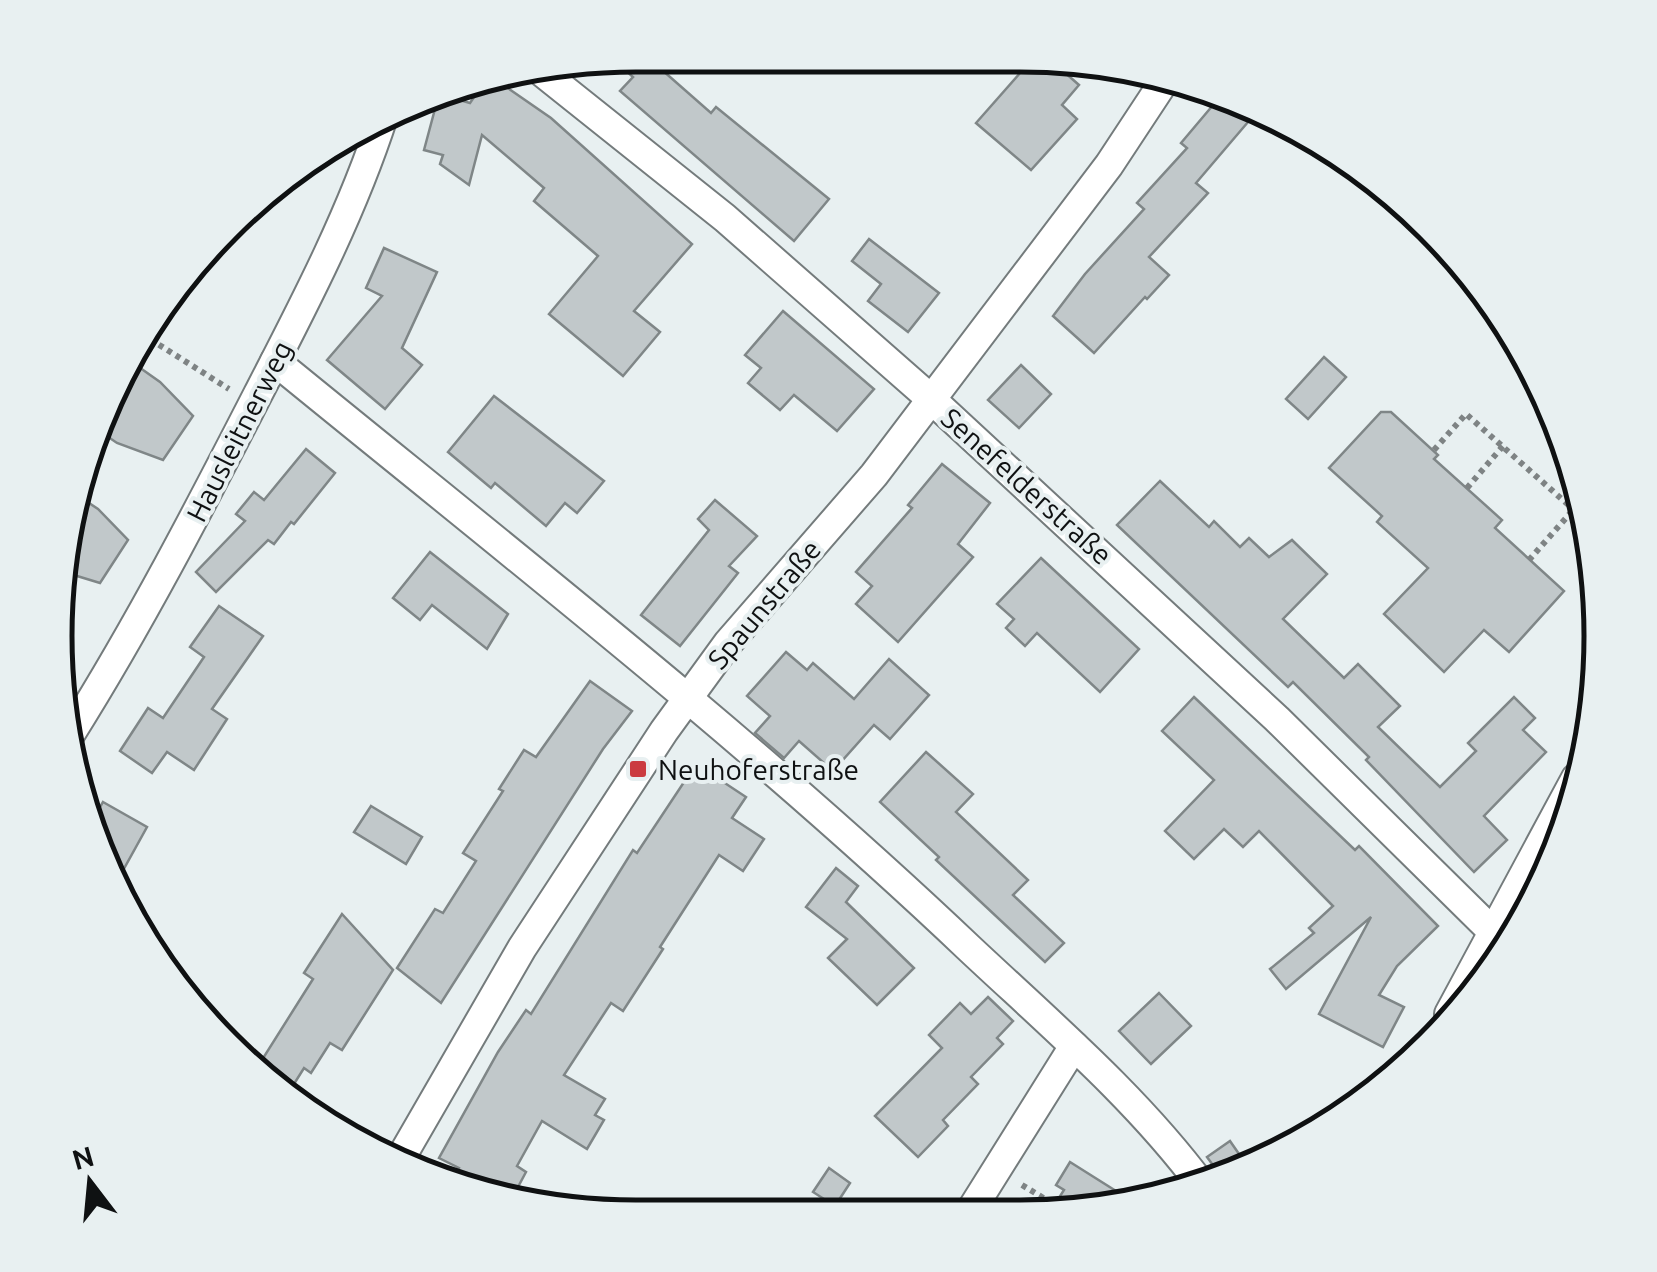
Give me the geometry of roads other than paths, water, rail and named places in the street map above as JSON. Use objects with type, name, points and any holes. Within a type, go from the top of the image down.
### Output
[{"type":"street","name":"Senefelderstraße","points":[[550,79],[725,218],[932,399],[1277,719],[1492,932]]},
{"type":"street","name":"Spaunstraße","points":[[405,1150],[522,948],[606,815],[688,698],[728,643],[874,475],[1109,165],[1159,90]]},
{"type":"street","name":"Hausleitnerweg","points":[[79,720],[194,520],[348,208],[376,137]]},
{"type":"street","points":[[275,361],[688,698],[889,872],[1126,1096],[1192,1173]]},
{"type":"street","points":[[1466,981],[1553,822]]},
{"type":"street","points":[[978,1200],[1074,1046]]},
{"type":"place","name":"Neuhoferstraße","points":[[638,769]]}]
